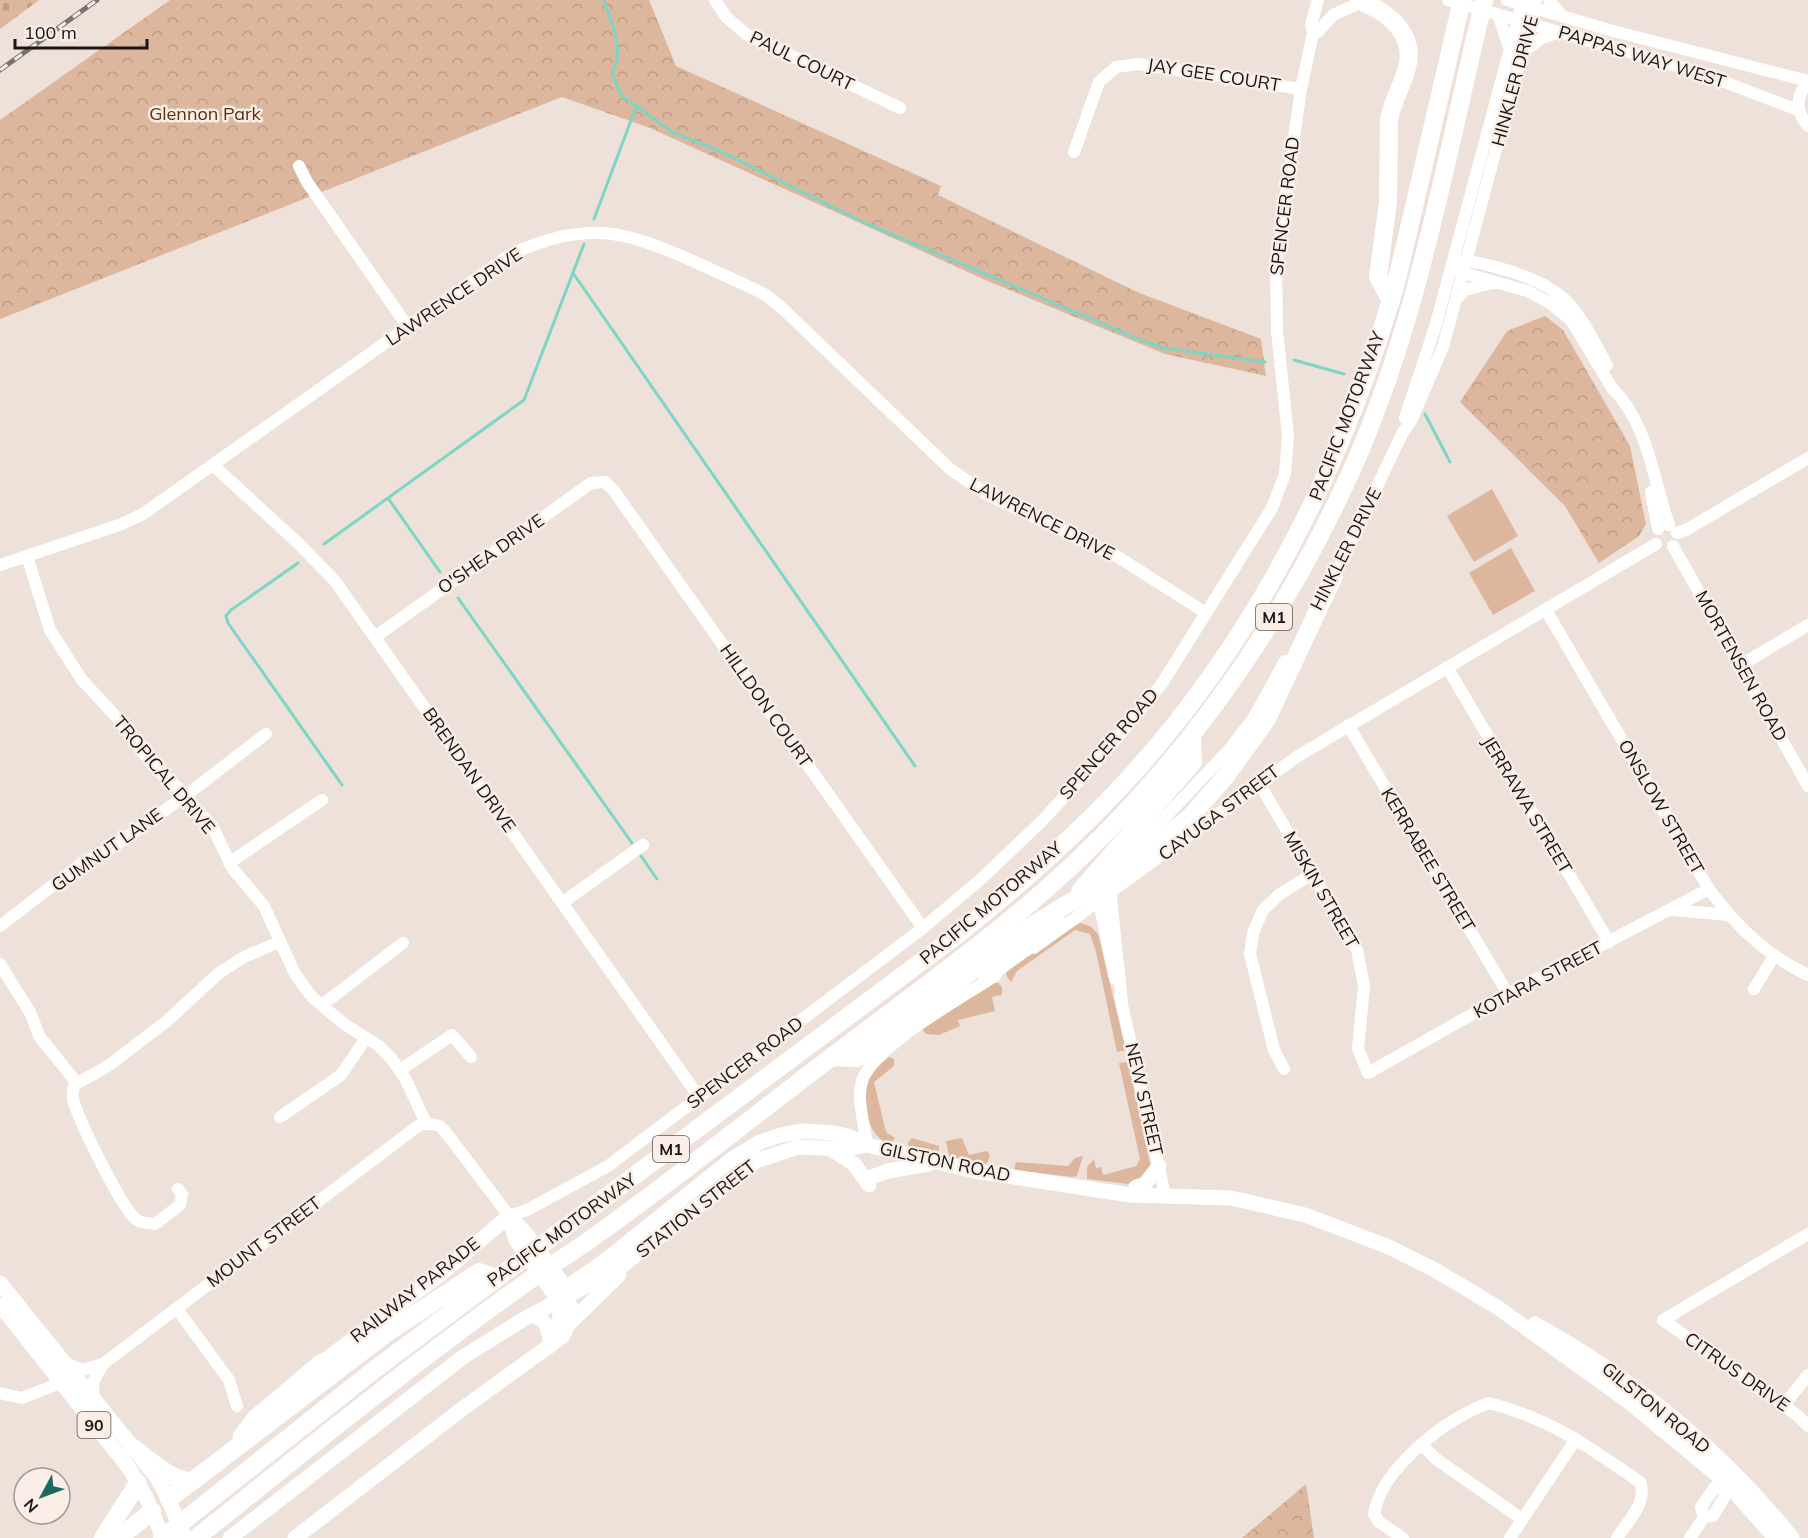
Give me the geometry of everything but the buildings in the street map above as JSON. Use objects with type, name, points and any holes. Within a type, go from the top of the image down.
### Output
[{"type":"highway","name":"PACIFIC MOTORWAY","points":[[119,1538],[159,1528],[961,932],[1043,864],[1130,777],[1224,657],[1292,545],[1346,428],[1391,301],[1462,0]]},
{"type":"highway","name":"PACIFIC MOTORWAY","points":[[196,1538],[409,1370],[678,1175],[1035,899],[1114,825],[1192,735],[1241,668],[1303,568],[1344,487],[1365,436],[1390,372],[1413,299],[1484,0]]},
{"type":"highway","points":[[1365,2],[1386,13],[1396,22],[1409,49],[1407,71],[1391,108],[1389,120],[1388,202],[1378,277],[1391,301]]},
{"type":"highway","points":[[832,1057],[857,1058],[1042,918],[1113,876],[1154,848],[1206,800],[1258,733],[1282,691],[1334,576]]},
{"type":"highway","points":[[948,1005],[1024,948],[1066,908],[1193,762],[1192,735]]},
{"type":"highway","points":[[171,1506],[195,1480],[352,1359],[428,1304],[479,1272],[497,1278]]},
{"type":"highway","points":[[235,1450],[245,1431],[256,1418],[321,1363]]},
{"type":"highway","points":[[133,1448],[179,1479],[195,1480]]},
{"type":"highway","points":[[103,1538],[138,1483]]},
{"type":"main road","name":"STATION STREET","points":[[562,1292],[602,1263],[732,1159],[760,1142],[789,1133],[819,1131],[848,1136],[867,1145]]},
{"type":"main road","name":"STATION STREET","points":[[562,1292],[608,1276],[756,1161],[790,1149],[867,1145]]},
{"type":"main road","name":"GILSTON ROAD","points":[[867,1145],[941,1163],[1130,1195],[1231,1198],[1305,1215],[1389,1247],[1435,1270],[1497,1307],[1515,1313],[1567,1341],[1611,1370],[1676,1420],[1775,1538]]},
{"type":"main road","points":[[828,1148],[851,1161],[869,1182],[910,1167],[941,1163]]},
{"type":"main road","points":[[1136,1187],[1145,1184],[1159,1166]]},
{"type":"main road","name":"GILSTON ROAD","points":[[1022,1178],[1136,1187],[1165,1195]]},
{"type":"main road","points":[[509,1216],[521,1237],[562,1292],[570,1323]]},
{"type":"main road","name":"RAILWAY PARADE","points":[[321,1363],[442,1273],[509,1216]]},
{"type":"main road","points":[[294,1538],[462,1409],[562,1338],[570,1323],[597,1299],[639,1254]]},
{"type":"main road","name":"90","points":[[0,1282],[65,1373],[138,1483],[159,1528]]},
{"type":"main road","points":[[230,1538],[432,1379],[531,1315],[562,1292]]},
{"type":"main road","points":[[550,1346],[560,1318],[562,1292]]},
{"type":"main road","name":"90","points":[[0,1305],[94,1401],[155,1475],[185,1538]]},
{"type":"main road","points":[[531,1315],[540,1317],[546,1324],[550,1346]]},
{"type":"main road","name":"GILSTON ROAD","points":[[1728,1481],[1792,1538]]},
{"type":"main road","points":[[159,1528],[171,1506]]},
{"type":"street","name":"PAUL COURT","points":[[715,0],[726,17],[746,34],[900,108]]},
{"type":"street","name":"SPENCER ROAD","points":[[509,1216],[528,1210],[608,1166],[923,928],[1010,853],[1072,790],[1161,685],[1272,508],[1285,474],[1288,436],[1276,331],[1275,286],[1278,246],[1301,89],[1313,33],[1311,25],[1318,0]]},
{"type":"street","points":[[1344,0],[1365,2]]},
{"type":"street","name":"PAPPAS WAY WEST","points":[[1448,0],[1698,72],[1798,110]]},
{"type":"street","name":"PAPPAS WAY WEST","points":[[1507,0],[1528,3],[1562,16],[1808,82]]},
{"type":"street","points":[[1549,0],[1562,16]]},
{"type":"street","points":[[1313,33],[1318,32],[1333,15],[1365,2]]},
{"type":"street","name":"HINKLER DRIVE","points":[[1402,434],[1436,324],[1450,264],[1517,20],[1528,3]]},
{"type":"street","name":"HINKLER DRIVE","points":[[1098,904],[1100,889],[1105,877],[1211,770],[1241,735],[1263,702],[1334,576],[1402,434],[1412,419],[1436,367],[1457,298],[1530,24],[1528,3]]},
{"type":"street","points":[[1498,14],[1509,49]]},
{"type":"street","points":[[1522,52],[1542,38],[1561,32]]},
{"type":"street","name":"JAY GEE COURT","points":[[1074,152],[1099,82],[1116,68],[1138,64],[1301,89]]},
{"type":"street","points":[[1808,82],[1799,96],[1798,110],[1808,126]]},
{"type":"street","points":[[1486,131],[1505,118]]},
{"type":"street","points":[[301,172],[408,327]]},
{"type":"street","points":[[1475,231],[1478,248],[1493,267]]},
{"type":"street","name":"LAWRENCE DRIVE","points":[[0,565],[134,519],[511,254],[547,239],[576,233],[603,232],[650,242],[766,295],[950,469],[971,486],[1109,552],[1206,613]]},
{"type":"street","points":[[1450,264],[1465,267],[1493,267],[1552,287],[1569,300],[1612,375],[1648,452],[1668,529],[1677,540],[1673,546],[1665,549],[1656,544],[1654,534],[1668,529],[1686,530],[1808,458]]},
{"type":"street","points":[[1465,267],[1497,282],[1539,297],[1571,320],[1612,388],[1620,396]]},
{"type":"street","points":[[1457,298],[1465,290],[1497,282]]},
{"type":"street","name":"BRENDAN DRIVE","points":[[213,465],[319,563],[375,637],[699,1097]]},
{"type":"street","name":"O'SHEA DRIVE","points":[[375,637],[591,483],[605,482],[609,485]]},
{"type":"street","name":"HILLDON COURT","points":[[609,485],[923,928]]},
{"type":"street","name":"CAYUGA STREET","points":[[867,1145],[860,1093],[867,1072],[900,1040],[1098,904],[1259,783],[1348,725],[1656,544]]},
{"type":"street","name":"MORTENSEN ROAD","points":[[1673,546],[1808,786]]},
{"type":"street","name":"TROPICAL DRIVE","points":[[27,556],[50,630],[76,670],[121,722],[152,765],[212,826],[229,863],[264,906],[296,974],[322,1005],[379,1046],[400,1070],[426,1123]]},
{"type":"street","name":"ONSLOW STREET","points":[[1546,610],[1709,889],[1728,915],[1774,956],[1808,975]]},
{"type":"street","points":[[1741,665],[1808,626]]},
{"type":"street","name":"JERRAWA STREET","points":[[1447,668],[1609,942]]},
{"type":"street","name":"KERRABEE STREET","points":[[1348,725],[1508,994]]},
{"type":"street","name":"GUMNUT LANE","points":[[0,926],[83,862],[110,849],[185,796],[266,734]]},
{"type":"street","name":"MISKIN STREET","points":[[1259,783],[1311,875],[1349,935],[1361,963],[1364,986],[1359,1049],[1368,1073]]},
{"type":"street","points":[[229,863],[322,800]]},
{"type":"street","points":[[562,903],[642,845]]},
{"type":"street","name":"HINKLER DRIVE","points":[[1111,894],[1117,873],[1128,856]]},
{"type":"street","points":[[1284,1069],[1274,1050],[1250,954],[1253,933],[1263,910],[1280,894],[1311,875]]},
{"type":"street","name":"KOTARA STREET","points":[[1368,1073],[1508,994],[1709,889]]},
{"type":"street","name":"NEW STREET","points":[[1111,894],[1122,1002]]},
{"type":"street","name":"NEW STREET","points":[[1098,904],[1165,1195]]},
{"type":"street","points":[[1671,909],[1728,915]]},
{"type":"street","points":[[1075,920],[1088,920],[1102,928]]},
{"type":"street","points":[[178,1189],[182,1194],[180,1205],[170,1214],[155,1224],[138,1221],[129,1211],[109,1176],[81,1118],[72,1097],[77,1083],[108,1066],[158,1028],[224,970],[244,957],[279,942]]},
{"type":"street","points":[[322,1005],[403,942]]},
{"type":"street","points":[[1754,989],[1774,956]]},
{"type":"street","points":[[0,964],[31,1014],[39,1036],[77,1083]]},
{"type":"street","points":[[400,1070],[452,1035],[471,1057]]},
{"type":"street","points":[[280,1117],[341,1075],[366,1038]]},
{"type":"street","points":[[426,1123],[440,1126],[509,1216]]},
{"type":"street","name":"MOUNT STREET","points":[[103,1364],[418,1126],[426,1123]]},
{"type":"street","name":"CITRUS DRIVE","points":[[1808,1234],[1663,1320],[1784,1405],[1808,1426]]},
{"type":"street","points":[[177,1309],[229,1380],[237,1406]]},
{"type":"street","points":[[0,1393],[22,1398],[65,1373],[103,1364]]},
{"type":"street","points":[[94,1401],[93,1382],[103,1364]]},
{"type":"street","points":[[1784,1405],[1808,1375]]},
{"type":"street","points":[[1403,1538],[1379,1522],[1374,1514],[1376,1502],[1396,1470],[1421,1444],[1441,1429],[1489,1404],[1525,1413],[1576,1439],[1640,1482],[1644,1491],[1642,1501],[1617,1538]]},
{"type":"street","points":[[1510,1538],[1576,1439]]},
{"type":"street","points":[[1421,1444],[1436,1459],[1522,1519]]},
{"type":"street","points":[[1690,1538],[1704,1518],[1701,1507],[1715,1487],[1728,1481]]},
{"type":"green space","points":[[0,0],[39,0],[0,29]]},
{"type":"green space","name":"Glennon Park","points":[[170,0],[649,0],[676,66],[941,186],[938,195],[1137,292],[1261,339],[1266,376],[1165,354],[990,282],[650,128],[562,97],[0,319],[0,120]]},
{"type":"green space","points":[[1545,316],[1563,330],[1630,446],[1646,524],[1639,536],[1599,563],[1565,506],[1460,402],[1507,331]]},
{"type":"green space","points":[[1492,489],[1518,536],[1474,562],[1447,516]]},
{"type":"green space","points":[[1511,548],[1535,591],[1493,615],[1469,573]]},
{"type":"green space","points":[[1080,923],[1090,926],[1098,934],[1126,1050],[1117,1052],[1096,952],[1090,934],[1075,930],[1017,971],[1011,982],[1007,977],[1006,971]]},
{"type":"green space","points":[[991,982],[998,983],[1002,987],[1002,995],[992,997],[995,1011],[958,1020],[960,1026],[939,1035],[926,1034],[922,1029]]},
{"type":"green space","points":[[889,1057],[894,1059],[894,1066],[874,1082],[886,1132],[895,1138],[890,1144],[874,1132],[869,1122],[865,1100],[870,1078],[876,1068]]},
{"type":"green space","points":[[1128,1062],[1151,1168],[1140,1182],[1128,1184],[1087,1179],[1087,1167],[1094,1159],[1096,1168],[1101,1167],[1103,1175],[1136,1166],[1140,1159],[1119,1063]]},
{"type":"green space","points":[[912,1138],[939,1146],[939,1151],[935,1153],[909,1148],[908,1142]]},
{"type":"green space","points":[[962,1138],[969,1155],[987,1151],[990,1155],[987,1163],[949,1156],[946,1141]]},
{"type":"green space","points":[[1083,1156],[1077,1176],[1014,1170],[1016,1162],[1068,1166],[1075,1158]]},
{"type":"green space","points":[[1306,1484],[1314,1538],[1242,1538]]},
{"type":"waterway","points":[[604,0],[617,46],[616,64],[612,74],[622,96],[672,132],[722,152],[863,222],[1136,338],[1163,348],[1265,362]]},
{"type":"waterway","points":[[594,219],[636,107]]},
{"type":"waterway","points":[[324,544],[524,400],[584,244]]},
{"type":"waterway","points":[[573,273],[915,766]]},
{"type":"waterway","points":[[1294,360],[1344,374]]},
{"type":"waterway","points":[[1425,414],[1450,462]]},
{"type":"waterway","points":[[388,498],[440,572]]},
{"type":"waterway","points":[[298,563],[231,610],[226,616],[228,623],[342,785]]},
{"type":"waterway","points":[[458,598],[632,843]]},
{"type":"waterway","points":[[641,856],[657,879]]},
{"type":"railway","points":[[0,70],[97,0]]}]
